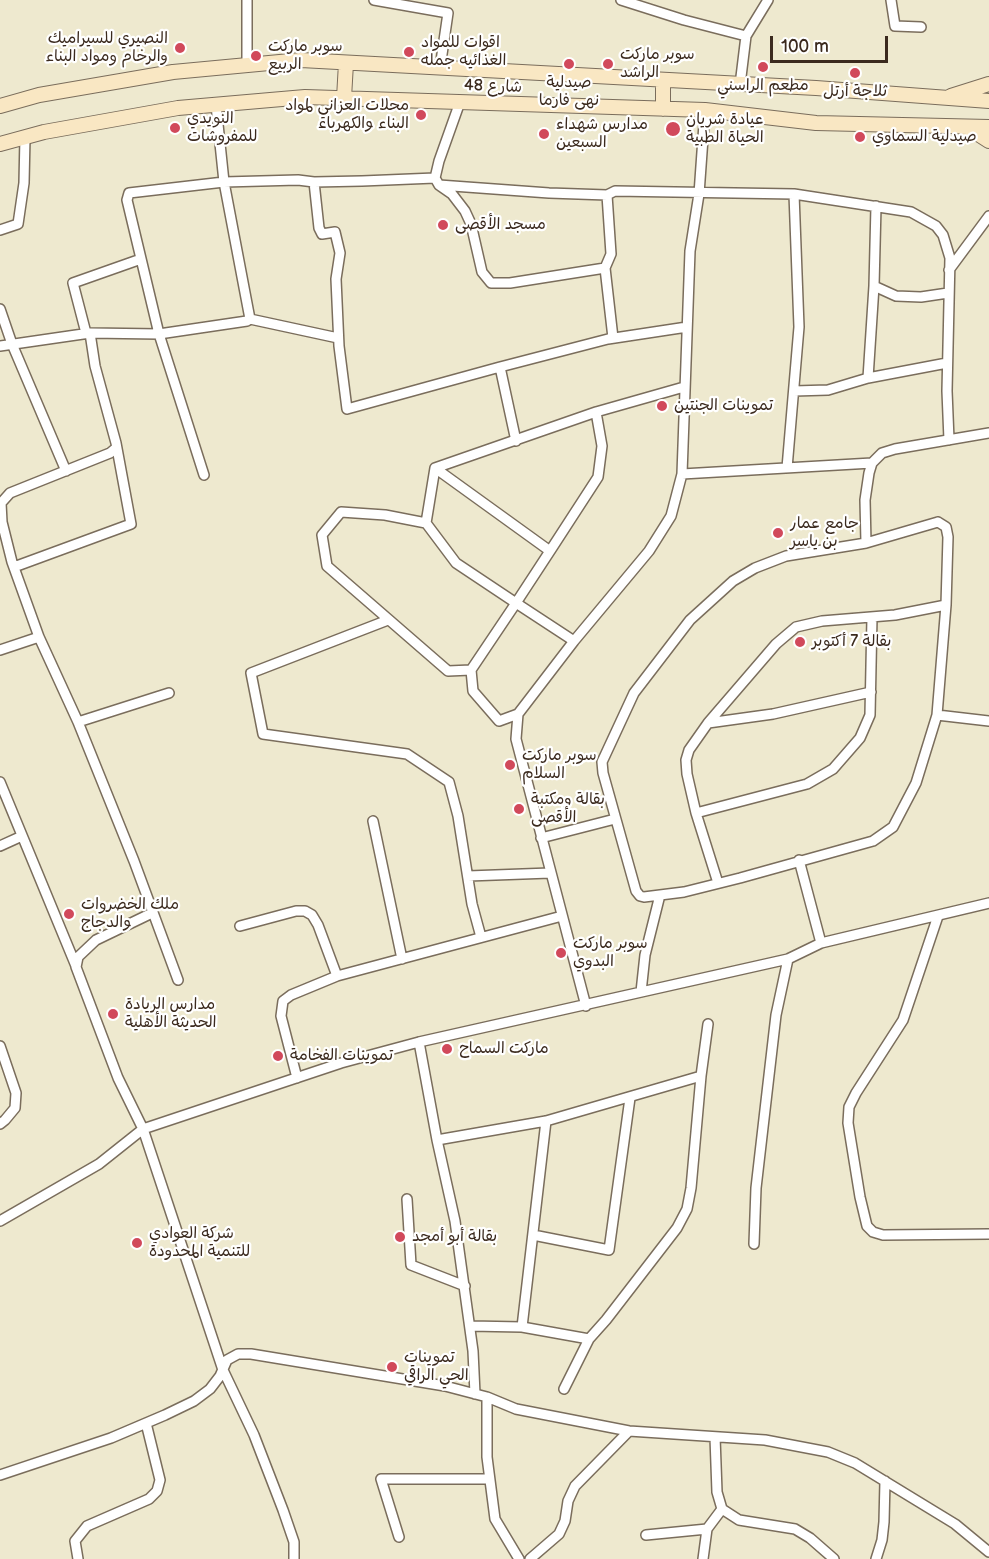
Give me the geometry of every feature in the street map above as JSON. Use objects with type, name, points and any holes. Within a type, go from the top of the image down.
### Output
[{"type":"main road","name":"شارع 48","points":[[0,106],[39,95],[173,72],[301,60],[989,101]]},
{"type":"main road","points":[[344,98],[346,63]]},
{"type":"main road","points":[[663,81],[663,109]]},
{"type":"main road","points":[[944,98],[989,84]]},
{"type":"main road","name":"شارع 48","points":[[0,144],[44,132],[178,108],[305,97],[705,110],[816,123],[989,127]]},
{"type":"main road","points":[[950,125],[975,132],[989,141]]},
{"type":"street","points":[[247,0],[247,65]]},
{"type":"street","points":[[374,0],[448,14],[440,68]]},
{"type":"street","points":[[621,0],[746,36]]},
{"type":"street","points":[[740,85],[746,36],[768,0]]},
{"type":"street","points":[[891,0],[895,26],[921,27]]},
{"type":"street","points":[[437,182],[439,161],[460,102]]},
{"type":"street","points":[[216,105],[224,182],[250,319]]},
{"type":"street","points":[[596,412],[602,446],[598,477],[471,670],[473,691],[499,721],[518,714],[574,641],[649,551],[671,516],[682,474],[690,251],[699,194],[705,110]]},
{"type":"street","points":[[0,230],[18,224],[24,183],[25,138]]},
{"type":"street","points":[[204,475],[159,334],[127,200],[129,193],[224,182],[297,180],[437,182],[549,193],[608,195],[615,191],[794,194],[911,212],[936,226],[943,235],[950,258],[947,363],[949,440]]},
{"type":"street","points":[[314,182],[319,228],[322,234],[335,232],[340,253],[336,279],[338,338],[347,409],[613,338],[687,327]]},
{"type":"street","points":[[437,182],[452,194],[465,211],[471,224],[482,272],[491,283],[510,283],[605,268]]},
{"type":"street","points":[[787,468],[799,327],[794,194]]},
{"type":"street","points":[[608,195],[610,254],[605,268],[613,338]]},
{"type":"street","points":[[868,378],[876,206]]},
{"type":"street","points":[[949,270],[989,216]]},
{"type":"street","points":[[14,567],[131,524],[116,443],[73,283],[141,259]]},
{"type":"street","points":[[874,286],[896,296],[921,297],[948,293]]},
{"type":"street","points":[[0,309],[12,344],[66,471]]},
{"type":"street","points":[[0,346],[88,333],[159,334],[250,319],[338,338]]},
{"type":"street","points":[[794,391],[828,390],[868,378],[947,363]]},
{"type":"street","points":[[500,367],[516,441]]},
{"type":"street","points":[[435,468],[596,412],[684,387]]},
{"type":"street","points":[[866,543],[865,500],[872,463],[882,453],[989,434]]},
{"type":"street","points":[[116,448],[110,453],[10,493],[1,503],[2,522],[14,567],[39,637],[78,722],[178,980]]},
{"type":"street","points":[[682,474],[872,463]]},
{"type":"street","points":[[435,468],[550,551]]},
{"type":"street","points":[[426,523],[435,468]]},
{"type":"street","points":[[471,670],[448,670],[327,566],[322,535],[340,512],[385,514],[426,523],[456,563],[574,641]]},
{"type":"street","points":[[938,522],[946,527],[948,537],[946,605],[937,715],[916,783],[893,827],[873,841],[684,892],[640,896],[636,891],[615,819],[602,762],[634,693],[690,620],[733,581],[755,568],[786,555],[866,543],[938,522]]},
{"type":"street","points":[[718,883],[696,813],[686,760],[689,750],[708,723],[776,644],[796,627],[822,621],[872,617],[946,605]]},
{"type":"street","points":[[696,813],[807,784],[833,769],[860,738],[870,715],[872,617]]},
{"type":"street","points":[[388,620],[250,672],[262,734],[407,754],[449,782],[458,816],[481,937]]},
{"type":"street","points":[[0,650],[39,637]]},
{"type":"street","points":[[708,723],[773,714],[872,692]]},
{"type":"street","points":[[78,722],[169,693]]},
{"type":"street","points":[[518,714],[516,739],[540,838],[586,1005]]},
{"type":"street","points":[[937,715],[989,721]]},
{"type":"street","points":[[0,782],[76,967],[118,1078],[143,1129],[223,1370],[254,1436],[283,1510],[294,1542],[294,1559]]},
{"type":"street","points":[[540,838],[615,819]]},
{"type":"street","points":[[374,821],[402,958]]},
{"type":"street","points":[[0,846],[22,836]]},
{"type":"street","points":[[799,860],[821,943]]},
{"type":"street","points":[[468,876],[550,873]]},
{"type":"street","points":[[641,993],[645,955],[660,895]]},
{"type":"street","points":[[0,1221],[99,1164],[143,1129],[341,1063],[419,1042],[788,959],[821,943],[989,903]]},
{"type":"street","points":[[240,926],[296,911],[305,911],[312,915],[318,925],[337,976]]},
{"type":"street","points":[[76,967],[78,957],[96,940],[152,913]]},
{"type":"street","points":[[297,1078],[281,1016],[282,1001],[291,995],[337,976],[562,916]]},
{"type":"street","points":[[938,916],[903,1020],[856,1093],[849,1107],[848,1123],[860,1197],[867,1226],[873,1232],[883,1235],[989,1234]]},
{"type":"street","points":[[754,1244],[756,1188],[776,1015],[788,959]]},
{"type":"street","points":[[564,1389],[589,1340],[671,1237],[687,1209],[708,1024]]},
{"type":"street","points":[[419,1042],[455,1221],[470,1326],[475,1394]]},
{"type":"street","points":[[0,1046],[16,1093],[15,1108],[0,1124]]},
{"type":"street","points":[[437,1140],[546,1121],[701,1076]]},
{"type":"street","points":[[533,1235],[609,1250],[630,1098]]},
{"type":"street","points":[[522,1327],[546,1121]]},
{"type":"street","points":[[407,1199],[411,1265],[465,1286]]},
{"type":"street","points":[[470,1326],[522,1327],[589,1340]]},
{"type":"street","points":[[0,1475],[111,1438],[146,1423],[210,1389],[227,1360],[238,1354],[251,1354],[445,1386],[487,1397],[516,1409],[628,1431],[774,1441],[828,1452],[847,1458],[955,1524],[989,1552]]},
{"type":"street","points":[[487,1397],[487,1457],[495,1519],[519,1559]]},
{"type":"street","points":[[78,1559],[75,1541],[87,1526],[149,1499],[157,1491],[160,1480],[146,1423]]},
{"type":"street","points":[[530,1559],[559,1534],[565,1521],[568,1501],[575,1486],[628,1431]]},
{"type":"street","points":[[715,1437],[718,1499],[722,1509],[739,1520],[795,1529],[810,1538],[834,1559]]},
{"type":"street","points":[[399,1537],[381,1479],[489,1479]]},
{"type":"street","points":[[876,1559],[882,1540],[885,1481]]},
{"type":"street","points":[[703,1559],[707,1529],[722,1509]]},
{"type":"street","points":[[646,1535],[707,1529]]},
{"type":"place","name":"النصيري للسيراميك والرخام ومواد البناء","points":[[180,48]]},
{"type":"place","name":"اقوات للمواد الغذائيه جمله","points":[[409,52]]},
{"type":"place","name":"سوبر ماركت الربيع","points":[[256,56]]},
{"type":"place","name":"صيدلية نهى فارما","points":[[569,64]]},
{"type":"place","name":"سوبر ماركت الراشد","points":[[608,64]]},
{"type":"place","name":"مطعم الراسني","points":[[763,67]]},
{"type":"place","name":"ثلاجة أرتل","points":[[855,73]]},
{"type":"place","name":"محلات العزاني لمواد البناء والكهرباء","points":[[421,115]]},
{"type":"place","name":"النويدي للمفروشات","points":[[175,128]]},
{"type":"place","name":"عيادة شريان الحياة الطبية","points":[[673,129]]},
{"type":"place","name":"مدارس شهداء السبعين","points":[[544,134]]},
{"type":"place","name":"صيدلية السماوي","points":[[860,137]]},
{"type":"place","name":"مسجد الأقصى","points":[[443,225]]},
{"type":"place","name":"تموينات الجنتين","points":[[662,406]]},
{"type":"place","name":"جامع عمار بن ياسر","points":[[778,533]]},
{"type":"place","name":"بقالة 7 أكتوبر","points":[[800,642]]},
{"type":"place","name":"سوبر ماركت السلام","points":[[510,765]]},
{"type":"place","name":"بقالة ومكتبة الأقصى","points":[[519,809]]},
{"type":"place","name":"ملك الخضروات والدجاج","points":[[69,914]]},
{"type":"place","name":"سوبر ماركت البدوي","points":[[561,953]]},
{"type":"place","name":"مدارس الريادة الحديثة الأهلية","points":[[113,1014]]},
{"type":"place","name":"ماركت السماح","points":[[447,1049]]},
{"type":"place","name":"تموينات الفخامة","points":[[278,1056]]},
{"type":"place","name":"بقالة أبو أمجد","points":[[400,1237]]},
{"type":"place","name":"شركة العوادي للتنمية المحدودة","points":[[137,1243]]},
{"type":"place","name":"تموينات الحي الراقي","points":[[392,1367]]}]
